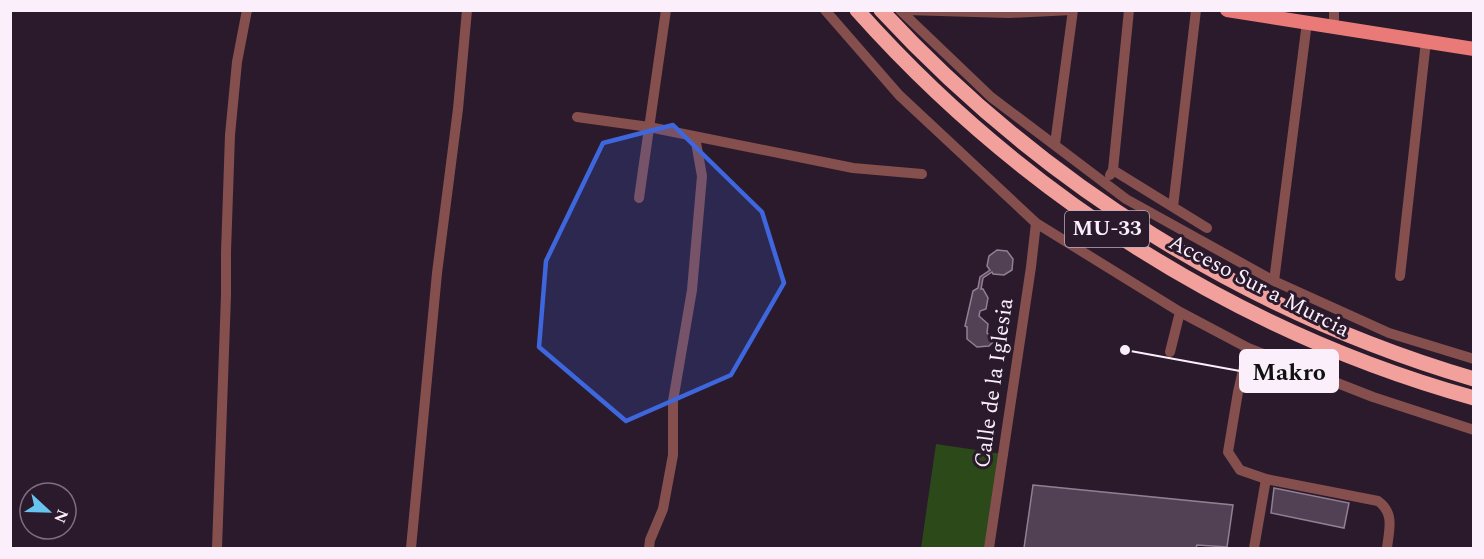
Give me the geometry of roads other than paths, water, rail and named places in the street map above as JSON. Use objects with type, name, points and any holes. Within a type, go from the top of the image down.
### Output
[{"type":"highway","name":"Acceso Sur a Murcia","points":[[857,10],[924,81],[977,130],[1044,185],[1134,246],[1194,282],[1288,330],[1360,361],[1473,398]]},
{"type":"highway","name":"Acceso Sur a Murcia","points":[[881,10],[929,60],[989,116],[1066,177],[1142,229],[1206,268],[1294,312],[1414,360],[1473,379]]},
{"type":"main road","points":[[1227,10],[1473,49]]},
{"type":"street","points":[[217,549],[230,135],[237,62],[247,10]]},
{"type":"street","points":[[411,549],[437,273],[458,109],[467,10]]},
{"type":"street","points":[[639,198],[666,10]]},
{"type":"street","points":[[825,10],[899,95],[1035,223],[1179,312],[1248,348],[1373,397],[1473,430]]},
{"type":"street","points":[[900,10],[992,97],[1105,183],[1147,211],[1274,281],[1389,333],[1473,359]]},
{"type":"street","points":[[906,10],[1009,13],[1072,10],[1054,144]]},
{"type":"street","points":[[1105,183],[1113,170],[1129,10]]},
{"type":"street","points":[[1173,207],[1196,10]]},
{"type":"street","points":[[1334,10],[1334,26]]},
{"type":"street","points":[[1274,281],[1306,30]]},
{"type":"street","points":[[1400,276],[1426,41]]},
{"type":"street","points":[[577,117],[649,127],[853,168],[922,174]]},
{"type":"street","points":[[649,549],[650,540],[663,509],[673,455],[673,401],[692,290],[702,176],[695,137]]},
{"type":"street","points":[[1113,170],[1207,228]]},
{"type":"street","points":[[1147,211],[1156,197]]},
{"type":"street","name":"Calle de la Iglesia","points":[[989,549],[1035,223]]},
{"type":"street","points":[[1170,352],[1179,312]]},
{"type":"street","points":[[1248,348],[1228,452],[1240,470],[1266,479],[1378,501],[1385,506],[1390,520],[1387,549]]},
{"type":"street","points":[[1254,549],[1266,479]]},
{"type":"place","name":"Makro","points":[[1125,350]]}]
